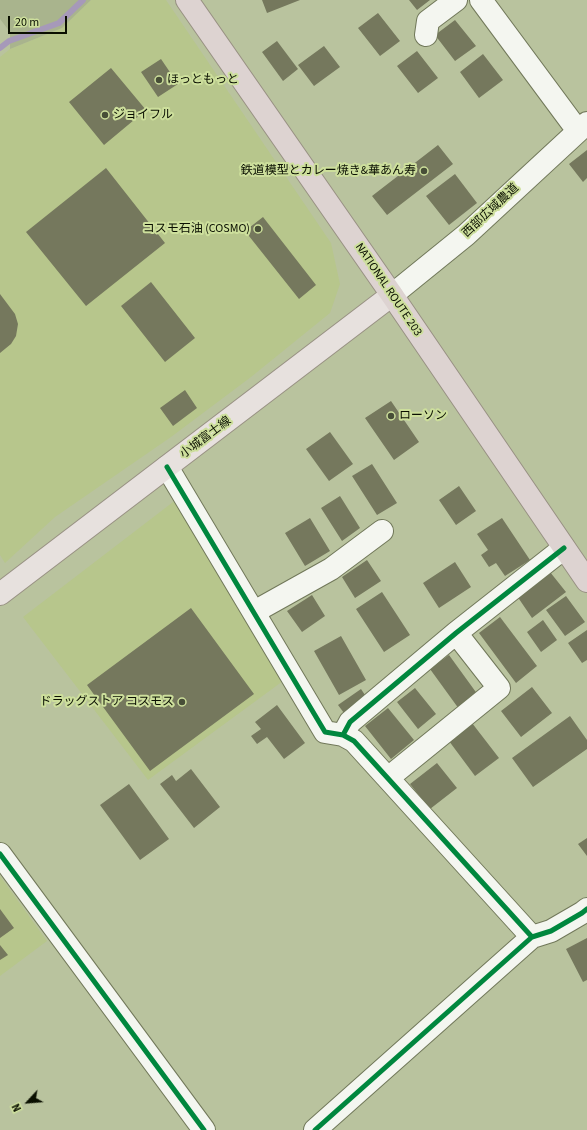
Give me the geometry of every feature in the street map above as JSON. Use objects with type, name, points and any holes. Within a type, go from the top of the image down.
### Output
[{"type":"highway","name":"NATIONAL ROUTE 203","points":[[187,0],[392,295],[587,581]]},
{"type":"main road","name":"小城富士線","points":[[0,594],[392,295]]},
{"type":"street","points":[[426,35],[428,20],[456,0]]},
{"type":"street","points":[[484,1],[583,127]]},
{"type":"street","name":"西部広域農道","points":[[392,295],[466,235],[583,127]]},
{"type":"street","points":[[167,467],[325,732],[343,735],[354,741],[532,937]]},
{"type":"street","points":[[254,612],[332,569],[382,531]]},
{"type":"street","points":[[343,735],[350,722],[456,633],[564,548]]},
{"type":"street","points":[[388,778],[499,688],[456,633]]},
{"type":"street","points":[[0,854],[204,1130]]},
{"type":"street","points":[[315,1130],[532,937],[551,931],[587,909]]},
{"type":"shaded area","points":[[0,0],[91,0],[62,28],[10,49],[10,32],[0,19]]},
{"type":"shaded area","points":[[91,0],[166,0],[331,243],[340,284],[330,313],[251,377],[171,437],[55,517],[5,563],[0,555],[0,57],[10,49],[62,28]]},
{"type":"shaded area","points":[[177,499],[283,681],[148,780],[23,617]]},
{"type":"shaded area","points":[[0,876],[47,941],[0,976]]},
{"type":"building","points":[[262,0],[300,0],[267,13]]},
{"type":"building","points":[[409,0],[430,0],[417,10]]},
{"type":"building","points":[[378,13],[400,41],[380,56],[358,28]]},
{"type":"building","points":[[455,20],[476,46],[455,61],[435,35]]},
{"type":"building","points":[[277,41],[298,69],[283,81],[262,52]]},
{"type":"building","points":[[324,46],[340,67],[314,86],[298,65]]},
{"type":"building","points":[[417,51],[438,78],[418,93],[397,66]]},
{"type":"building","points":[[483,54],[503,80],[479,98],[460,72]]},
{"type":"building","points":[[161,59],[178,84],[158,97],[141,72]]},
{"type":"building","points":[[111,68],[146,110],[104,145],[69,102]]},
{"type":"building","points":[[438,145],[453,164],[387,215],[372,196]]},
{"type":"building","points":[[587,150],[587,178],[583,182],[569,164]]},
{"type":"building","points":[[106,168],[165,243],[86,306],[26,232]]},
{"type":"building","points":[[455,174],[477,203],[449,225],[426,196]]},
{"type":"building","points":[[263,217],[316,285],[299,299],[245,231]]},
{"type":"building","points":[[151,282],[195,338],[165,362],[121,306]]},
{"type":"building","points":[[0,294],[15,314],[18,324],[16,336],[11,344],[0,353]]},
{"type":"building","points":[[185,390],[197,408],[173,426],[160,408]]},
{"type":"building","points":[[391,401],[419,442],[394,460],[365,418]]},
{"type":"building","points":[[330,432],[353,464],[329,481],[306,449]]},
{"type":"building","points":[[372,464],[397,503],[377,515],[352,476]]},
{"type":"building","points":[[459,486],[476,511],[456,525],[439,500]]},
{"type":"building","points":[[340,496],[360,528],[342,541],[321,508]]},
{"type":"building","points":[[310,518],[330,551],[305,566],[285,533]]},
{"type":"building","points":[[502,518],[530,560],[505,576],[496,563],[489,567],[481,555],[488,550],[477,534]]},
{"type":"building","points":[[367,560],[381,581],[355,598],[342,577]]},
{"type":"building","points":[[455,562],[471,587],[439,608],[423,583]]},
{"type":"building","points":[[550,572],[566,592],[532,618],[517,596]]},
{"type":"building","points":[[382,592],[410,635],[384,652],[356,609]]},
{"type":"building","points":[[312,595],[325,616],[302,632],[287,611]]},
{"type":"building","points":[[566,596],[585,622],[565,636],[546,610]]},
{"type":"building","points":[[191,608],[254,694],[150,771],[87,685]]},
{"type":"building","points":[[500,617],[537,666],[516,683],[479,633]]},
{"type":"building","points":[[543,620],[557,640],[541,652],[527,632]]},
{"type":"building","points":[[587,630],[587,660],[582,663],[568,643]]},
{"type":"building","points":[[341,636],[366,680],[339,695],[314,651]]},
{"type":"building","points":[[449,655],[478,695],[459,709],[430,669]]},
{"type":"building","points":[[532,687],[552,713],[521,737],[501,711]]},
{"type":"building","points":[[415,688],[436,714],[418,729],[397,702]]},
{"type":"building","points":[[361,689],[367,698],[344,713],[338,705]]},
{"type":"building","points":[[277,705],[305,743],[284,759],[267,737],[257,744],[251,736],[261,729],[255,722]]},
{"type":"building","points":[[388,708],[414,740],[391,759],[365,726]]},
{"type":"building","points":[[570,716],[587,740],[587,749],[533,787],[512,758]]},
{"type":"building","points":[[472,723],[499,758],[475,776],[449,741]]},
{"type":"building","points":[[437,763],[457,788],[430,809],[410,784]]},
{"type":"building","points":[[191,769],[220,807],[194,828],[160,784],[172,775],[176,781]]},
{"type":"building","points":[[129,784],[169,839],[140,860],[100,805]]},
{"type":"building","points":[[587,838],[587,856],[578,844]]},
{"type":"building","points":[[0,909],[14,928],[0,938]]},
{"type":"building","points":[[587,938],[587,980],[583,982],[566,949]]},
{"type":"building","points":[[0,945],[8,955],[0,960]]},
{"type":"waterway","points":[[0,48],[9,41],[59,23],[83,0]]},
{"type":"cycle path","points":[[167,467],[325,732],[343,735],[354,741],[532,937],[551,931],[587,909]]},
{"type":"cycle path","points":[[343,735],[350,722],[456,633],[564,548]]},
{"type":"cycle path","points":[[0,854],[204,1130]]},
{"type":"cycle path","points":[[315,1130],[532,937]]},
{"type":"place","name":"ほっともっと","points":[[159,80]]},
{"type":"place","name":"ジョイフル","points":[[105,115]]},
{"type":"place","name":"鉄道模型とカレー焼き&華あん寿","points":[[424,171]]},
{"type":"place","name":"コスモ石油 (COSMO)","points":[[258,229]]},
{"type":"place","name":"ローソン","points":[[391,416]]},
{"type":"place","name":"ドラッグストア コスモス","points":[[182,702]]}]
